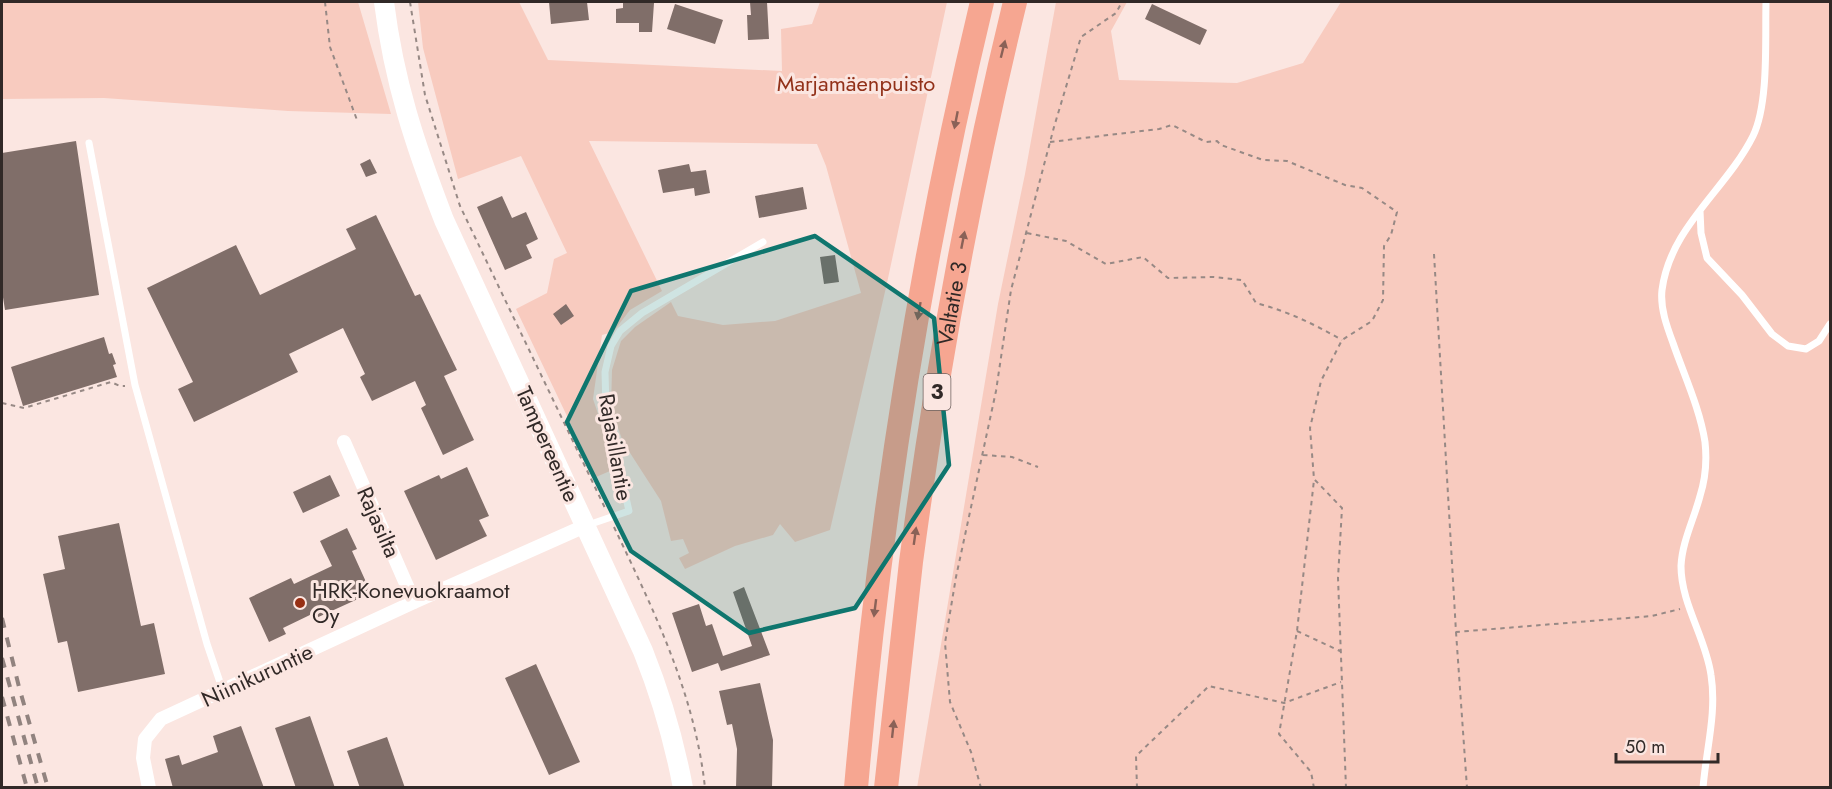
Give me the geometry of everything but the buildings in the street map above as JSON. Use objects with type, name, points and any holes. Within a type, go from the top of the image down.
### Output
[{"type":"highway","name":"Valtatie 3","points":[[856,788],[879,571],[899,430],[930,249],[966,69],[982,2]]},
{"type":"highway","name":"Valtatie 3","points":[[886,788],[911,563],[929,435],[960,255],[997,76],[1015,2]]},
{"type":"main road","name":"Tampereentie","points":[[384,2],[403,104],[421,160],[444,220],[643,651],[659,691],[675,746],[683,788]]},
{"type":"street","name":"Rajasilta","points":[[344,442],[414,602]]},
{"type":"street","name":"Niinikuruntie","points":[[149,788],[143,758],[145,739],[161,720],[414,602],[585,526]]},
{"type":"lane","points":[[1703,788],[1713,700],[1712,677],[1700,631],[1683,585],[1682,566],[1689,530],[1701,495],[1705,469],[1705,442],[1699,417],[1664,320],[1662,292],[1667,264],[1679,238],[1739,159],[1754,134],[1761,107],[1766,2]]},
{"type":"lane","points":[[89,143],[135,385],[207,644],[223,691]]},
{"type":"lane","points":[[1700,211],[1701,233],[1707,258],[1742,295],[1772,334],[1788,346],[1806,349],[1819,341],[1830,324]]},
{"type":"lane","name":"Rajasillantie","points":[[585,526],[629,511],[606,409],[604,390],[607,359],[620,331],[642,314],[764,242]]},
{"type":"path","points":[[325,2],[330,47],[357,120]]},
{"type":"path","points":[[410,2],[425,95],[460,206],[656,615],[680,674],[695,727],[705,788]]},
{"type":"path","points":[[981,788],[971,752],[950,702],[945,643],[956,577],[996,391],[1011,290],[1050,142],[1081,37],[1116,13],[1122,2]]},
{"type":"path","points":[[1050,142],[1159,129],[1172,125],[1206,142],[1217,141],[1221,145],[1263,160],[1287,161],[1332,182],[1362,188],[1397,212],[1391,235],[1384,246],[1383,300],[1372,321],[1342,340],[1321,381],[1310,428],[1314,479],[1297,631],[1279,734],[1311,772],[1314,788]]},
{"type":"path","points":[[1027,233],[1066,241],[1106,264],[1143,257],[1168,278],[1214,277],[1242,280],[1256,303],[1276,308],[1310,322],[1342,340]]},
{"type":"path","points":[[1434,254],[1467,788]]},
{"type":"path","points":[[2,403],[24,408],[111,382],[120,386],[135,385]]},
{"type":"path","points":[[983,455],[1012,457],[1038,467]]},
{"type":"path","points":[[1314,479],[1341,508],[1338,578],[1346,788]]},
{"type":"path","points":[[1456,632],[1652,616],[1672,612],[1689,605]]},
{"type":"path","points":[[1297,631],[1340,651]]},
{"type":"path","points":[[1137,788],[1136,756],[1209,686],[1284,704],[1341,682]]},
{"type":"highlighted area","points":[[815,236],[934,318],[949,465],[855,608],[749,633],[631,551],[567,422],[631,291]]},
{"type":"green space","points":[[2,2],[358,2],[391,114],[288,111],[104,98],[2,99]]},
{"type":"green space","name":"Marjamäenpuisto","points":[[418,2],[519,2],[548,60],[782,71],[781,29],[812,24],[820,2],[947,2],[887,283],[830,530],[795,542],[780,524],[773,535],[735,546],[685,569],[679,558],[689,553],[683,539],[671,541],[661,501],[623,442],[611,408],[612,370],[621,341],[635,327],[671,302],[678,316],[723,325],[775,321],[861,293],[826,166],[817,144],[589,141],[662,291],[630,310],[613,332],[602,335],[593,399],[612,455],[610,471],[596,477],[516,309],[547,293],[554,259],[567,253],[521,156],[458,179],[423,48]]},
{"type":"green space","points":[[1056,2],[1127,2],[1111,31],[1119,80],[1237,83],[1303,63],[1341,2],[1830,2],[1830,787],[917,788],[998,304],[1025,174]]},
{"type":"railway","points":[[2,618],[48,788]]},
{"type":"railway","points":[[2,658],[38,788]]},
{"type":"railway","points":[[2,697],[27,788]]},
{"type":"place","name":"HRK-Konevuokraamot Oy","points":[[300,603]]}]
